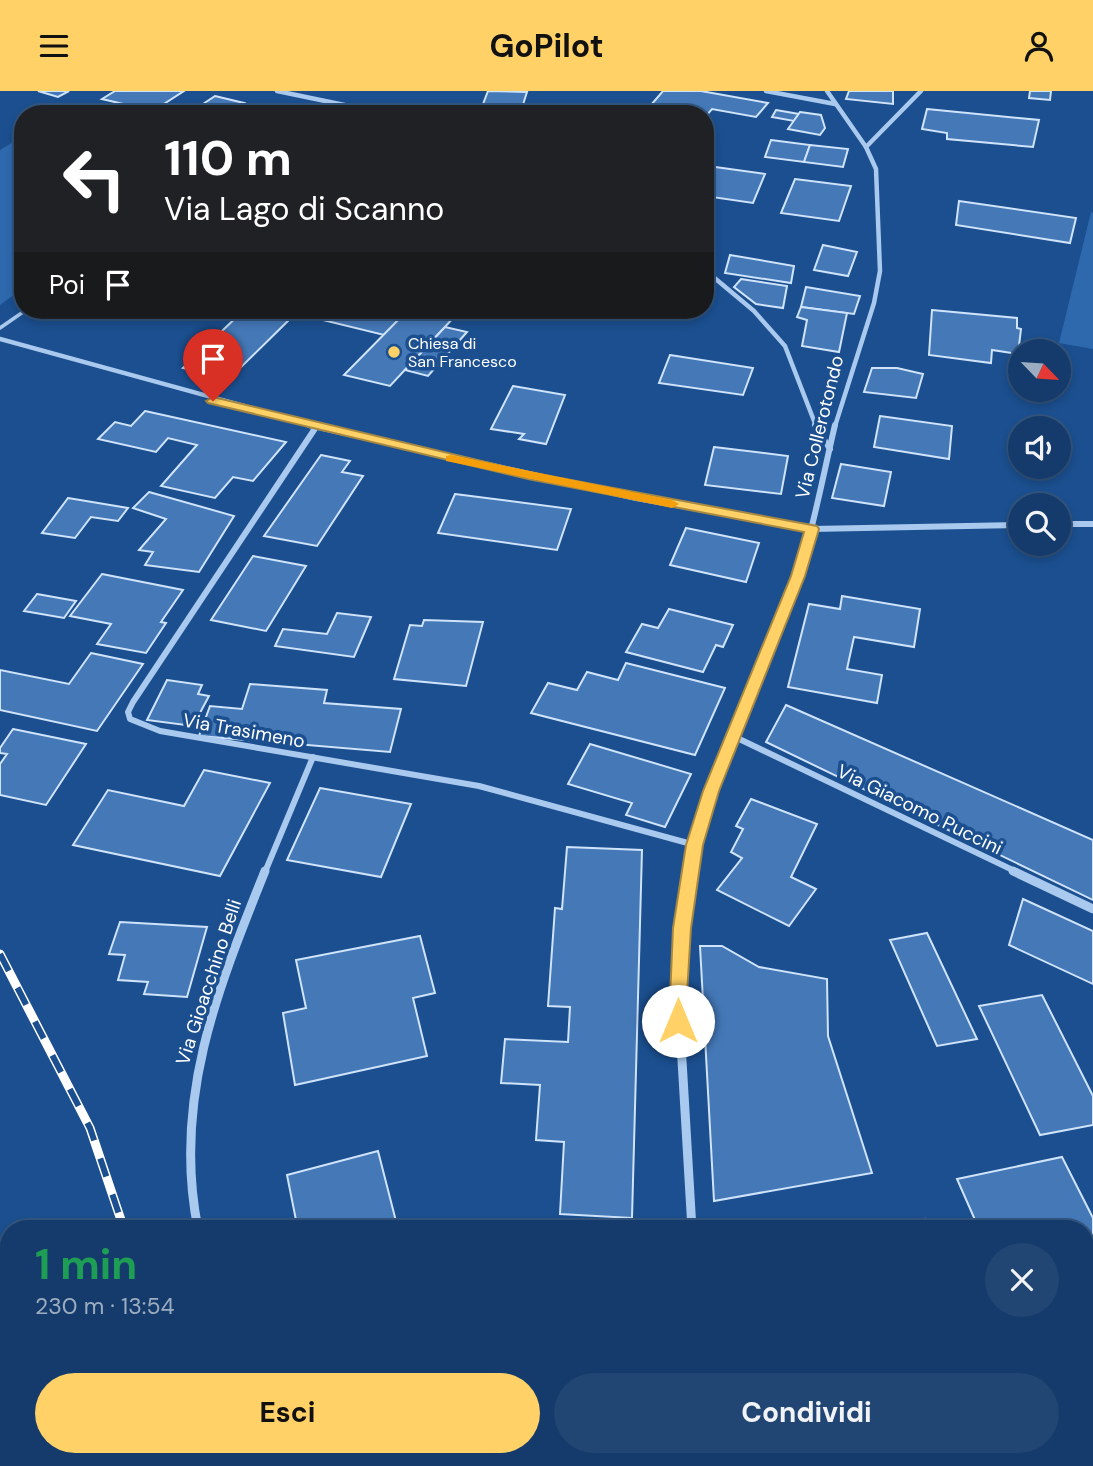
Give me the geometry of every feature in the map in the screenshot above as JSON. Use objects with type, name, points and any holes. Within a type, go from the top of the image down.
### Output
[{"type":"street","points":[[277,91],[345,105]]},
{"type":"street","points":[[766,91],[835,104]]},
{"type":"street","name":"Via Collerotondo","points":[[691,1220],[678,993],[682,928],[695,845],[711,791],[798,576],[812,529],[846,381],[873,303],[880,271],[877,177],[866,148],[827,91]]},
{"type":"street","points":[[866,148],[921,91]]},
{"type":"street","points":[[714,278],[760,317],[783,344],[801,384],[810,420],[830,449]]},
{"type":"street","points":[[0,339],[186,393],[316,426],[528,475],[812,529],[1008,524]]},
{"type":"street","name":"Via Trasimeno","points":[[316,426],[128,712],[130,719],[160,731],[490,788],[695,845]]},
{"type":"street","points":[[1071,524],[1093,524]]},
{"type":"street","name":"Via Giacomo Puccini","points":[[733,736],[1093,909]]},
{"type":"street","name":"Via Gioacchino Belli","points":[[197,1220],[187,1151],[190,1106],[198,1062],[246,918],[313,758]]},
{"type":"shaded area","points":[[14,141],[14,295],[0,305],[0,150]]},
{"type":"shaded area","points":[[1091,212],[1093,349],[1071,345],[1071,339],[1060,339]]},
{"type":"building","points":[[38,91],[69,91],[58,97]]},
{"type":"building","points":[[115,91],[184,91],[162,105],[128,105],[102,99]]},
{"type":"building","points":[[488,91],[527,92],[523,105],[483,105]]},
{"type":"building","points":[[663,91],[701,91],[768,103],[756,117],[714,109],[714,105],[651,105]]},
{"type":"building","points":[[849,91],[893,91],[893,104],[846,99]]},
{"type":"building","points":[[1030,91],[1051,91],[1050,100],[1029,98]]},
{"type":"building","points":[[215,96],[244,103],[241,105],[202,105]]},
{"type":"building","points":[[927,109],[1039,120],[1033,147],[947,139],[947,133],[922,129]]},
{"type":"building","points":[[776,110],[799,114],[794,121],[772,117]]},
{"type":"building","points":[[800,112],[821,115],[825,128],[820,135],[788,129]]},
{"type":"building","points":[[771,140],[810,145],[804,162],[765,157]]},
{"type":"building","points":[[810,145],[848,149],[843,167],[804,162]]},
{"type":"building","points":[[714,167],[765,174],[753,203],[714,197]]},
{"type":"building","points":[[795,179],[851,186],[839,221],[781,213]]},
{"type":"building","points":[[959,201],[1076,218],[1070,243],[956,225]]},
{"type":"building","points":[[823,245],[857,252],[848,276],[814,270]]},
{"type":"building","points":[[730,255],[794,266],[791,283],[725,273]]},
{"type":"building","points":[[741,279],[787,286],[783,308],[756,304],[734,287]]},
{"type":"building","points":[[806,287],[860,296],[854,314],[801,307]]},
{"type":"building","points":[[801,307],[847,313],[839,352],[802,346],[807,320],[797,317]]},
{"type":"building","points":[[932,310],[1017,318],[1017,328],[1021,329],[1020,339],[1008,339],[1008,352],[992,350],[991,363],[929,355]]},
{"type":"building","points":[[235,319],[290,319],[229,379],[183,368]]},
{"type":"building","points":[[319,319],[399,319],[384,335]]},
{"type":"building","name":"Chiesa di San Francesco","points":[[399,319],[452,319],[390,386],[344,375]]},
{"type":"building","points":[[445,327],[467,332],[428,376],[405,370]]},
{"type":"building","points":[[670,355],[753,368],[743,395],[659,383]]},
{"type":"building","points":[[872,368],[897,368],[923,374],[916,398],[864,392]]},
{"type":"building","points":[[513,386],[565,395],[546,444],[519,439],[524,434],[491,429]]},
{"type":"building","points":[[145,411],[286,442],[253,481],[233,477],[215,498],[161,486],[197,445],[168,438],[156,452],[98,439],[115,422],[131,426]]},
{"type":"building","points":[[880,416],[952,426],[949,459],[874,447]]},
{"type":"building","points":[[714,447],[788,456],[781,494],[705,485]]},
{"type":"building","points":[[321,455],[350,461],[342,472],[363,476],[317,546],[264,536]]},
{"type":"building","points":[[841,464],[891,472],[884,506],[832,498]]},
{"type":"building","points":[[149,492],[234,516],[199,572],[145,565],[153,552],[139,550],[166,519],[133,508]]},
{"type":"building","points":[[455,494],[571,509],[557,550],[438,533]]},
{"type":"building","points":[[68,498],[128,508],[118,521],[91,517],[75,538],[42,533]]},
{"type":"building","points":[[686,528],[759,543],[746,582],[670,565]]},
{"type":"building","points":[[253,556],[306,566],[266,631],[211,620]]},
{"type":"building","points":[[102,574],[183,590],[161,622],[166,623],[146,653],[97,644],[111,624],[70,616]]},
{"type":"building","points":[[37,594],[76,601],[64,618],[24,611]]},
{"type":"building","points":[[842,596],[920,609],[914,647],[854,637],[847,669],[882,675],[877,703],[788,687],[809,604],[840,609]]},
{"type":"building","points":[[669,609],[733,625],[723,647],[716,645],[703,672],[626,652],[642,624],[658,628]]},
{"type":"building","points":[[337,613],[371,617],[354,657],[275,646],[283,629],[327,634]]},
{"type":"building","points":[[424,620],[483,622],[466,686],[394,679],[410,625],[422,626]]},
{"type":"building","points":[[91,653],[143,664],[97,731],[0,710],[0,670],[69,684]]},
{"type":"building","points":[[626,663],[725,688],[695,755],[531,713],[548,683],[577,690],[587,672],[618,680]]},
{"type":"building","points":[[167,680],[202,685],[198,694],[209,696],[193,726],[147,720]]},
{"type":"building","points":[[250,684],[327,690],[324,703],[401,709],[390,752],[199,736],[210,706],[242,709]]},
{"type":"building","points":[[786,705],[1093,840],[1093,900],[766,742]]},
{"type":"building","points":[[13,729],[86,744],[46,805],[0,795],[0,764],[7,754],[0,753],[0,748]]},
{"type":"building","points":[[590,744],[691,774],[665,827],[626,815],[632,803],[568,784]]},
{"type":"building","points":[[204,770],[270,783],[220,876],[73,845],[108,790],[184,806]]},
{"type":"building","points":[[320,788],[411,804],[381,877],[287,860]]},
{"type":"building","points":[[751,799],[817,824],[791,877],[816,889],[789,926],[717,890],[742,858],[731,852],[743,829],[736,826]]},
{"type":"building","points":[[567,847],[642,850],[632,1218],[560,1214],[564,1142],[536,1140],[540,1085],[501,1083],[505,1039],[568,1042],[570,1007],[548,1006],[555,908],[562,909]]},
{"type":"building","points":[[1023,899],[1093,931],[1093,984],[1009,945]]},
{"type":"building","points":[[120,922],[207,927],[187,997],[144,994],[148,982],[118,980],[125,955],[109,954]]},
{"type":"building","points":[[927,933],[977,1039],[937,1046],[890,940]]},
{"type":"building","points":[[420,936],[435,993],[413,998],[427,1056],[295,1085],[283,1013],[306,1008],[296,960]]},
{"type":"building","points":[[700,946],[722,946],[759,967],[827,979],[828,1036],[872,1173],[714,1201]]},
{"type":"building","points":[[1042,995],[1093,1096],[1093,1125],[1040,1135],[979,1006]]},
{"type":"building","points":[[378,1151],[396,1220],[296,1220],[287,1175]]},
{"type":"building","points":[[1062,1157],[1093,1220],[975,1220],[957,1179]]},
{"type":"railway","points":[[0,954],[90,1128],[121,1220]]},
{"type":"slow traffic","points":[[451,458],[672,504]]},
{"type":"place","name":"Chiesa di San Francesco","points":[[394,352]]},
{"type":"route","points":[[213,401],[528,475],[636,498],[812,529],[798,576],[711,791],[695,845],[682,928],[678,1021]]}]
